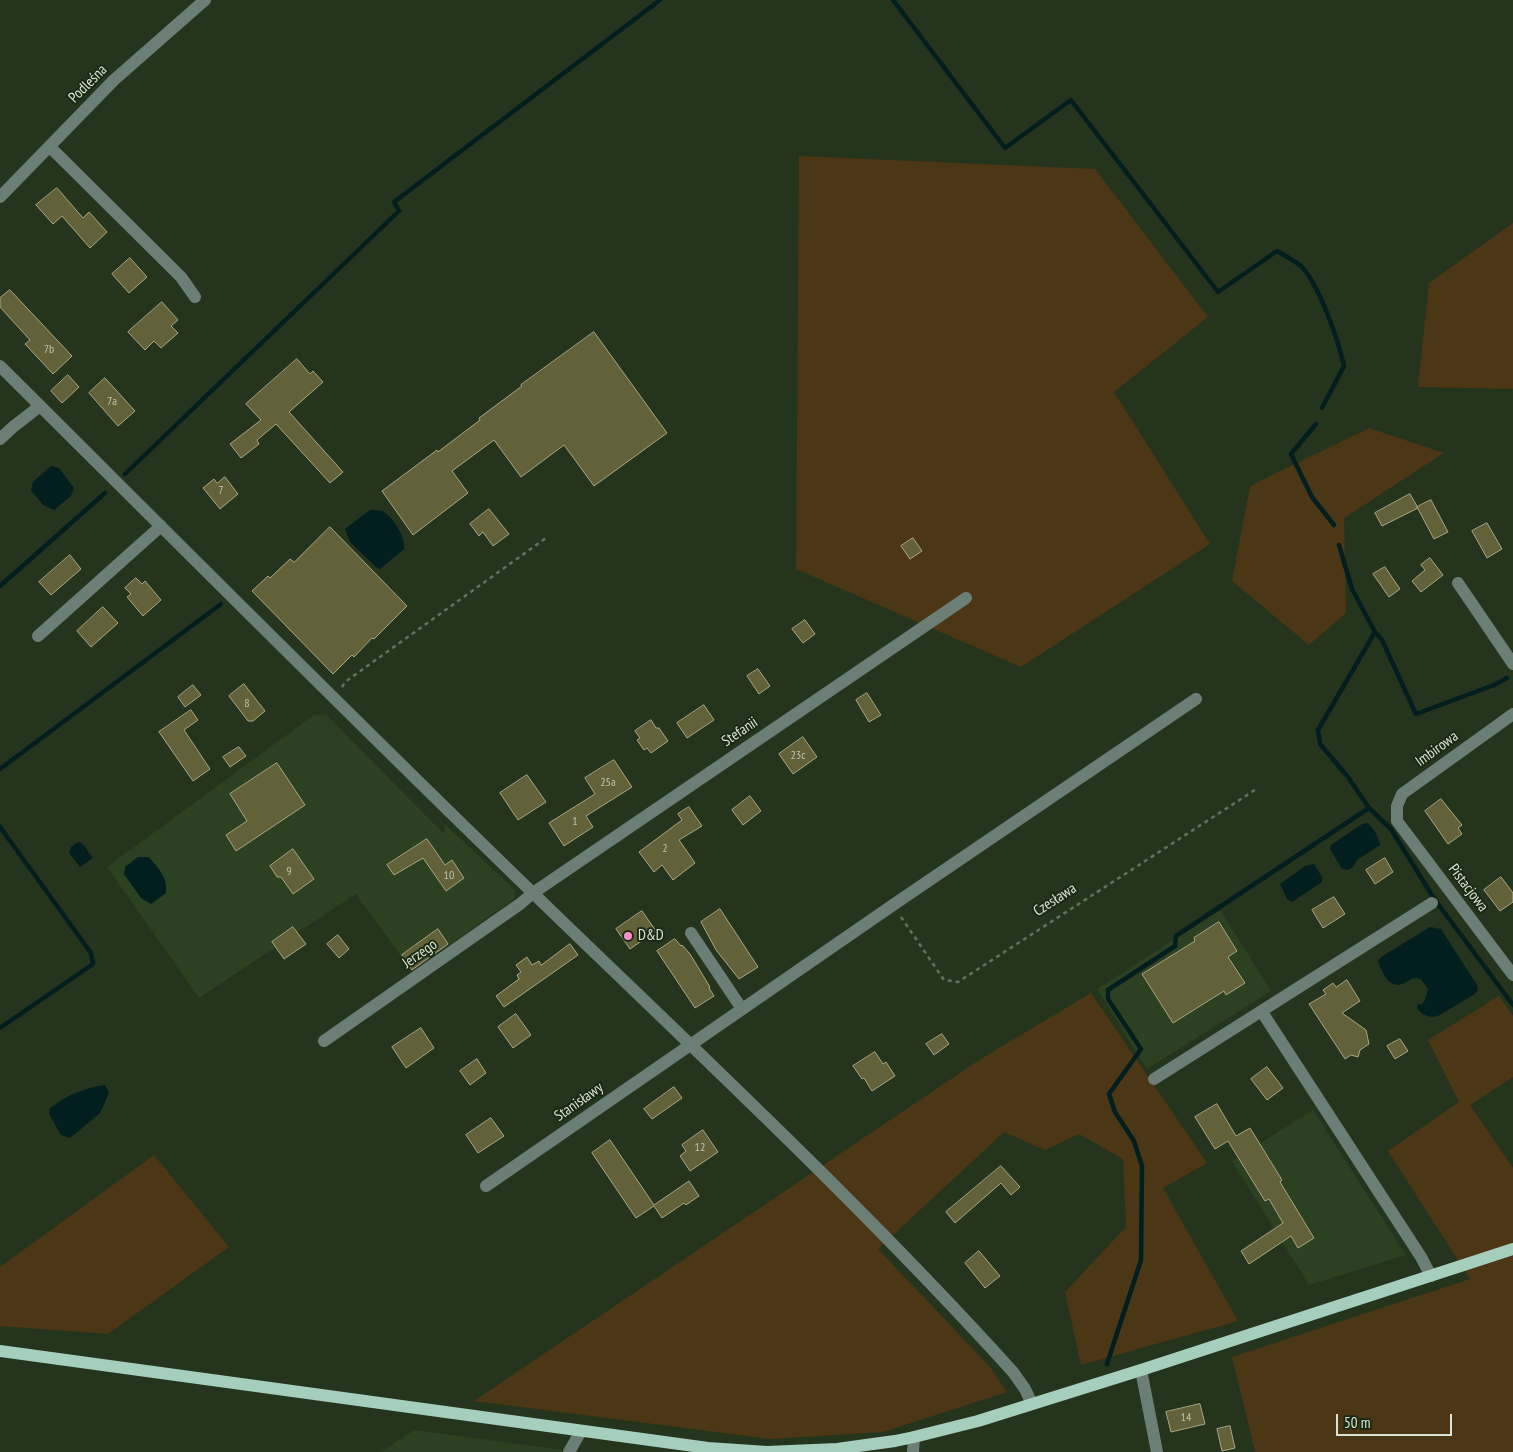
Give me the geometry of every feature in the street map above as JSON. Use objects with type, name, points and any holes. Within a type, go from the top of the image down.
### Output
[{"type":"main road","points":[[0,1351],[708,1448],[767,1452],[837,1449],[914,1437],[1032,1404],[1513,1248]]},
{"type":"street","name":"Podleśna","points":[[0,197],[114,80],[205,0]]},
{"type":"street","points":[[50,147],[181,277],[195,297]]},
{"type":"street","points":[[0,366],[532,893],[691,1044],[872,1225],[1013,1372],[1025,1389],[1032,1404]]},
{"type":"street","points":[[0,439],[40,406]]},
{"type":"street","points":[[38,636],[161,526]]},
{"type":"street","points":[[1458,583],[1513,664]]},
{"type":"street","name":"Stefanii","points":[[532,893],[966,598]]},
{"type":"street","points":[[691,1044],[1196,699]]},
{"type":"street","name":"Imbirowa","points":[[1397,821],[1397,806],[1402,794],[1513,714]]},
{"type":"street","name":"Pistacjowa","points":[[1397,821],[1513,975]]},
{"type":"street","name":"Jerzego","points":[[324,1041],[520,904],[532,893]]},
{"type":"street","points":[[1154,1078],[1262,1012],[1432,903]]},
{"type":"street","points":[[691,933],[742,1009]]},
{"type":"street","points":[[1262,1012],[1421,1257],[1431,1276]]},
{"type":"street","name":"Stanisławy","points":[[486,1186],[691,1044]]},
{"type":"street","points":[[1141,1370],[1157,1452]]},
{"type":"street","points":[[570,1452],[581,1431]]},
{"type":"street","points":[[913,1452],[914,1437]]},
{"type":"path","points":[[334,697],[345,682],[546,538]]},
{"type":"path","name":"Czesława","points":[[893,905],[944,980],[958,982],[1258,788]]},
{"type":"shaded area","points":[[799,156],[1095,169],[1208,317],[1114,392],[1210,544],[1021,667],[796,569]]},
{"type":"shaded area","points":[[1513,223],[1513,389],[1418,387],[1429,283]]},
{"type":"shaded area","points":[[1369,428],[1444,453],[1344,518],[1346,613],[1309,645],[1232,581],[1250,486]]},
{"type":"shaded area","points":[[326,714],[444,834],[445,824],[515,890],[514,899],[412,971],[356,894],[199,998],[107,867],[314,715]]},
{"type":"shaded area","points":[[1220,910],[1271,991],[1147,1069],[1097,989]]},
{"type":"shaded area","points":[[1091,993],[1207,1163],[1163,1188],[1238,1321],[1081,1365],[1065,1292],[1126,1227],[1123,1159],[1079,1134],[1045,1150],[1004,1132],[878,1249],[990,1367],[1007,1392],[883,1432],[771,1439],[474,1401],[979,1060]]},
{"type":"shaded area","points":[[1499,996],[1513,1016],[1513,1077],[1470,1105],[1513,1168],[1513,1452],[1255,1452],[1232,1357],[1470,1279],[1388,1151],[1459,1102],[1428,1040]]},
{"type":"shaded area","points":[[1313,1110],[1406,1255],[1309,1285],[1232,1161]]},
{"type":"shaded area","points":[[154,1155],[229,1247],[108,1334],[0,1326],[0,1267]]},
{"type":"shaded area","points":[[414,1430],[564,1450],[561,1452],[381,1452]]},
{"type":"water","points":[[51,466],[59,468],[74,488],[71,496],[54,510],[43,505],[31,490],[33,482]]},
{"type":"water","points":[[370,510],[386,513],[398,528],[403,539],[404,549],[380,569],[350,542],[345,529]]},
{"type":"water","points":[[1367,823],[1375,832],[1380,845],[1357,860],[1353,867],[1348,870],[1342,869],[1330,849],[1331,845],[1362,824]]},
{"type":"water","points":[[78,842],[82,843],[93,858],[80,867],[69,853],[71,847]]},
{"type":"water","points":[[138,857],[149,857],[162,874],[166,883],[166,893],[151,904],[141,898],[124,874],[125,867]]},
{"type":"water","points":[[1314,864],[1322,877],[1322,882],[1292,902],[1287,899],[1280,884],[1305,866]]},
{"type":"water","points":[[1430,927],[1441,929],[1477,985],[1478,990],[1475,994],[1438,1016],[1432,1017],[1424,1015],[1417,1008],[1418,1004],[1421,1005],[1424,1002],[1428,989],[1421,979],[1414,978],[1402,984],[1393,984],[1383,974],[1378,961],[1381,957]]},
{"type":"water","points":[[105,1085],[109,1093],[100,1113],[70,1138],[61,1135],[49,1114],[50,1108],[76,1093]]},
{"type":"building","points":[[57,188],[83,218],[89,212],[107,232],[90,248],[62,216],[53,224],[36,205]]},
{"type":"building","points":[[130,258],[147,277],[129,293],[112,274]]},
{"type":"building","points":[[10,290],[72,356],[53,374],[25,344],[30,340],[0,307],[0,298]]},
{"type":"building","points":[[162,302],[178,320],[171,326],[178,333],[161,348],[154,341],[145,350],[128,332]]},
{"type":"building","points":[[594,332],[667,433],[594,486],[564,445],[521,477],[494,440],[452,471],[468,493],[413,535],[382,491],[437,450],[438,452],[521,385]]},
{"type":"building","points":[[297,359],[310,374],[313,371],[323,382],[289,412],[343,472],[330,483],[276,424],[257,440],[259,444],[241,458],[230,444],[261,420],[246,404]]},
{"type":"building","points":[[68,375],[79,387],[62,403],[51,391]]},
{"type":"building","points":[[105,378],[135,411],[118,426],[89,393]]},
{"type":"building","points":[[225,477],[238,494],[220,509],[203,488],[214,479],[217,483]]},
{"type":"building","points":[[1410,494],[1418,508],[1382,526],[1375,513]]},
{"type":"building","points":[[1431,500],[1448,532],[1434,539],[1417,507]]},
{"type":"building","points":[[489,509],[509,534],[493,546],[483,532],[479,536],[470,524]]},
{"type":"building","points":[[1487,523],[1502,549],[1487,558],[1472,531]]},
{"type":"building","points":[[330,527],[407,606],[374,639],[372,638],[354,657],[352,655],[333,674],[252,591],[268,576],[270,578],[290,559],[294,562]]},
{"type":"building","points":[[913,538],[922,551],[910,559],[901,546]]},
{"type":"building","points":[[70,555],[81,569],[51,595],[39,582]]},
{"type":"building","points":[[1430,558],[1443,575],[1421,592],[1412,581],[1425,570],[1421,565]]},
{"type":"building","points":[[1385,567],[1400,589],[1389,597],[1373,574]]},
{"type":"building","points":[[136,578],[142,584],[145,581],[161,600],[143,616],[127,597],[131,594],[125,588]]},
{"type":"building","points":[[103,607],[118,623],[91,647],[77,631]]},
{"type":"building","points":[[805,620],[815,634],[803,643],[792,629]]},
{"type":"building","points":[[758,669],[770,686],[759,694],[747,676]]},
{"type":"building","points":[[244,684],[265,711],[253,721],[248,721],[229,696]]},
{"type":"building","points":[[193,685],[201,695],[185,707],[178,697]]},
{"type":"building","points":[[867,693],[881,715],[869,722],[856,700]]},
{"type":"building","points":[[704,705],[714,720],[687,738],[677,723]]},
{"type":"building","points":[[191,710],[198,720],[184,730],[210,769],[193,781],[159,732]]},
{"type":"building","points":[[651,720],[668,741],[651,753],[647,748],[644,750],[637,740],[640,738],[635,731]]},
{"type":"building","points":[[803,737],[817,757],[793,774],[779,754]]},
{"type":"building","points":[[239,747],[246,756],[230,767],[223,757]]},
{"type":"building","points":[[614,760],[632,787],[586,816],[593,827],[564,846],[549,823],[595,794],[585,778]]},
{"type":"building","points":[[277,763],[305,805],[236,851],[226,835],[247,821],[230,794]]},
{"type":"building","points":[[527,775],[546,802],[518,820],[500,793]]},
{"type":"building","points":[[750,796],[761,811],[743,825],[732,810]]},
{"type":"building","points":[[1441,799],[1462,825],[1458,828],[1462,834],[1448,844],[1425,811]]},
{"type":"building","points":[[689,807],[702,826],[679,840],[695,863],[673,880],[662,865],[654,872],[639,852],[682,820],[678,814]]},
{"type":"building","points":[[427,839],[445,865],[452,860],[464,878],[446,891],[423,858],[394,875],[387,865]]},
{"type":"building","points":[[293,849],[314,879],[293,894],[281,877],[277,877],[270,866]]},
{"type":"building","points":[[1385,858],[1393,872],[1375,884],[1366,870]]},
{"type":"building","points":[[1501,877],[1513,893],[1513,902],[1500,911],[1484,890]]},
{"type":"building","points":[[1334,897],[1345,914],[1323,928],[1312,910]]},
{"type":"building","points":[[720,909],[758,967],[739,979],[716,950],[701,922]]},
{"type":"building","points":[[642,911],[656,931],[630,949],[616,929]]},
{"type":"building","points":[[1219,922],[1237,951],[1228,957],[1245,983],[1226,995],[1224,991],[1173,1023],[1142,974],[1195,941],[1194,938]]},
{"type":"building","points":[[293,927],[306,944],[284,959],[272,942]]},
{"type":"building","points":[[438,929],[448,944],[412,970],[402,955]]},
{"type":"building","points":[[338,935],[349,949],[339,958],[327,944]]},
{"type":"building","points":[[675,939],[690,954],[714,996],[695,1008],[657,951]]},
{"type":"building","points":[[570,944],[578,955],[504,1007],[496,996],[519,979],[517,975],[521,972],[516,965],[527,957],[532,965],[539,961],[541,965]]},
{"type":"building","points":[[1347,980],[1360,1001],[1342,1013],[1366,1030],[1369,1044],[1360,1050],[1358,1057],[1351,1055],[1345,1059],[1309,1004],[1326,994],[1323,990],[1333,983],[1336,987]]},
{"type":"building","points":[[516,1014],[531,1035],[513,1048],[498,1027]]},
{"type":"building","points":[[421,1028],[434,1048],[406,1068],[392,1047]]},
{"type":"building","points":[[942,1034],[949,1044],[934,1055],[926,1044]]},
{"type":"building","points":[[1400,1039],[1408,1051],[1395,1059],[1387,1046]]},
{"type":"building","points":[[875,1052],[883,1064],[886,1062],[895,1076],[872,1091],[853,1066]]},
{"type":"building","points":[[477,1059],[486,1073],[470,1085],[460,1071]]},
{"type":"building","points":[[1267,1067],[1283,1088],[1267,1100],[1251,1079]]},
{"type":"building","points":[[674,1087],[682,1098],[652,1119],[644,1109]]},
{"type":"building","points":[[1217,1104],[1236,1136],[1250,1128],[1282,1180],[1280,1182],[1314,1238],[1298,1248],[1291,1236],[1249,1264],[1241,1251],[1283,1223],[1269,1199],[1265,1201],[1228,1141],[1215,1149],[1195,1117]]},
{"type":"building","points":[[491,1118],[504,1136],[478,1153],[466,1135]]},
{"type":"building","points":[[703,1130],[718,1152],[690,1171],[680,1156],[686,1151],[682,1145]]},
{"type":"building","points":[[610,1140],[654,1205],[689,1181],[699,1196],[686,1205],[684,1203],[662,1218],[654,1206],[636,1218],[592,1153]]},
{"type":"building","points":[[1001,1166],[1020,1187],[1011,1195],[1001,1183],[955,1223],[946,1212]]},
{"type":"building","points":[[979,1251],[1000,1276],[985,1288],[965,1263]]},
{"type":"building","points":[[1200,1404],[1205,1424],[1171,1432],[1166,1412]]},
{"type":"building","points":[[1230,1426],[1235,1448],[1222,1451],[1217,1429]]},
{"type":"waterway","points":[[125,474],[399,211],[394,202],[660,0]]},
{"type":"waterway","points":[[893,0],[1005,148],[1071,100],[1218,292],[1277,251],[1303,268],[1316,288],[1328,314],[1344,366],[1322,408]]},
{"type":"waterway","points":[[1316,424],[1291,454],[1312,497],[1334,525]]},
{"type":"waterway","points":[[0,586],[105,493]]},
{"type":"waterway","points":[[1339,545],[1352,589],[1375,632],[1318,730],[1320,744],[1348,777],[1369,808],[1391,829],[1435,900],[1513,1005]]},
{"type":"waterway","points":[[0,769],[221,604]]},
{"type":"waterway","points":[[1375,632],[1382,640],[1416,714],[1494,685],[1507,678]]},
{"type":"waterway","points":[[1107,1364],[1141,1260],[1142,1166],[1134,1141],[1115,1112],[1109,1094],[1141,1049],[1108,999],[1108,990],[1175,946],[1176,936],[1369,808]]},
{"type":"waterway","points":[[0,827],[91,953],[93,964],[0,1028]]},
{"type":"place","name":"D&D","points":[[628,936]]}]
